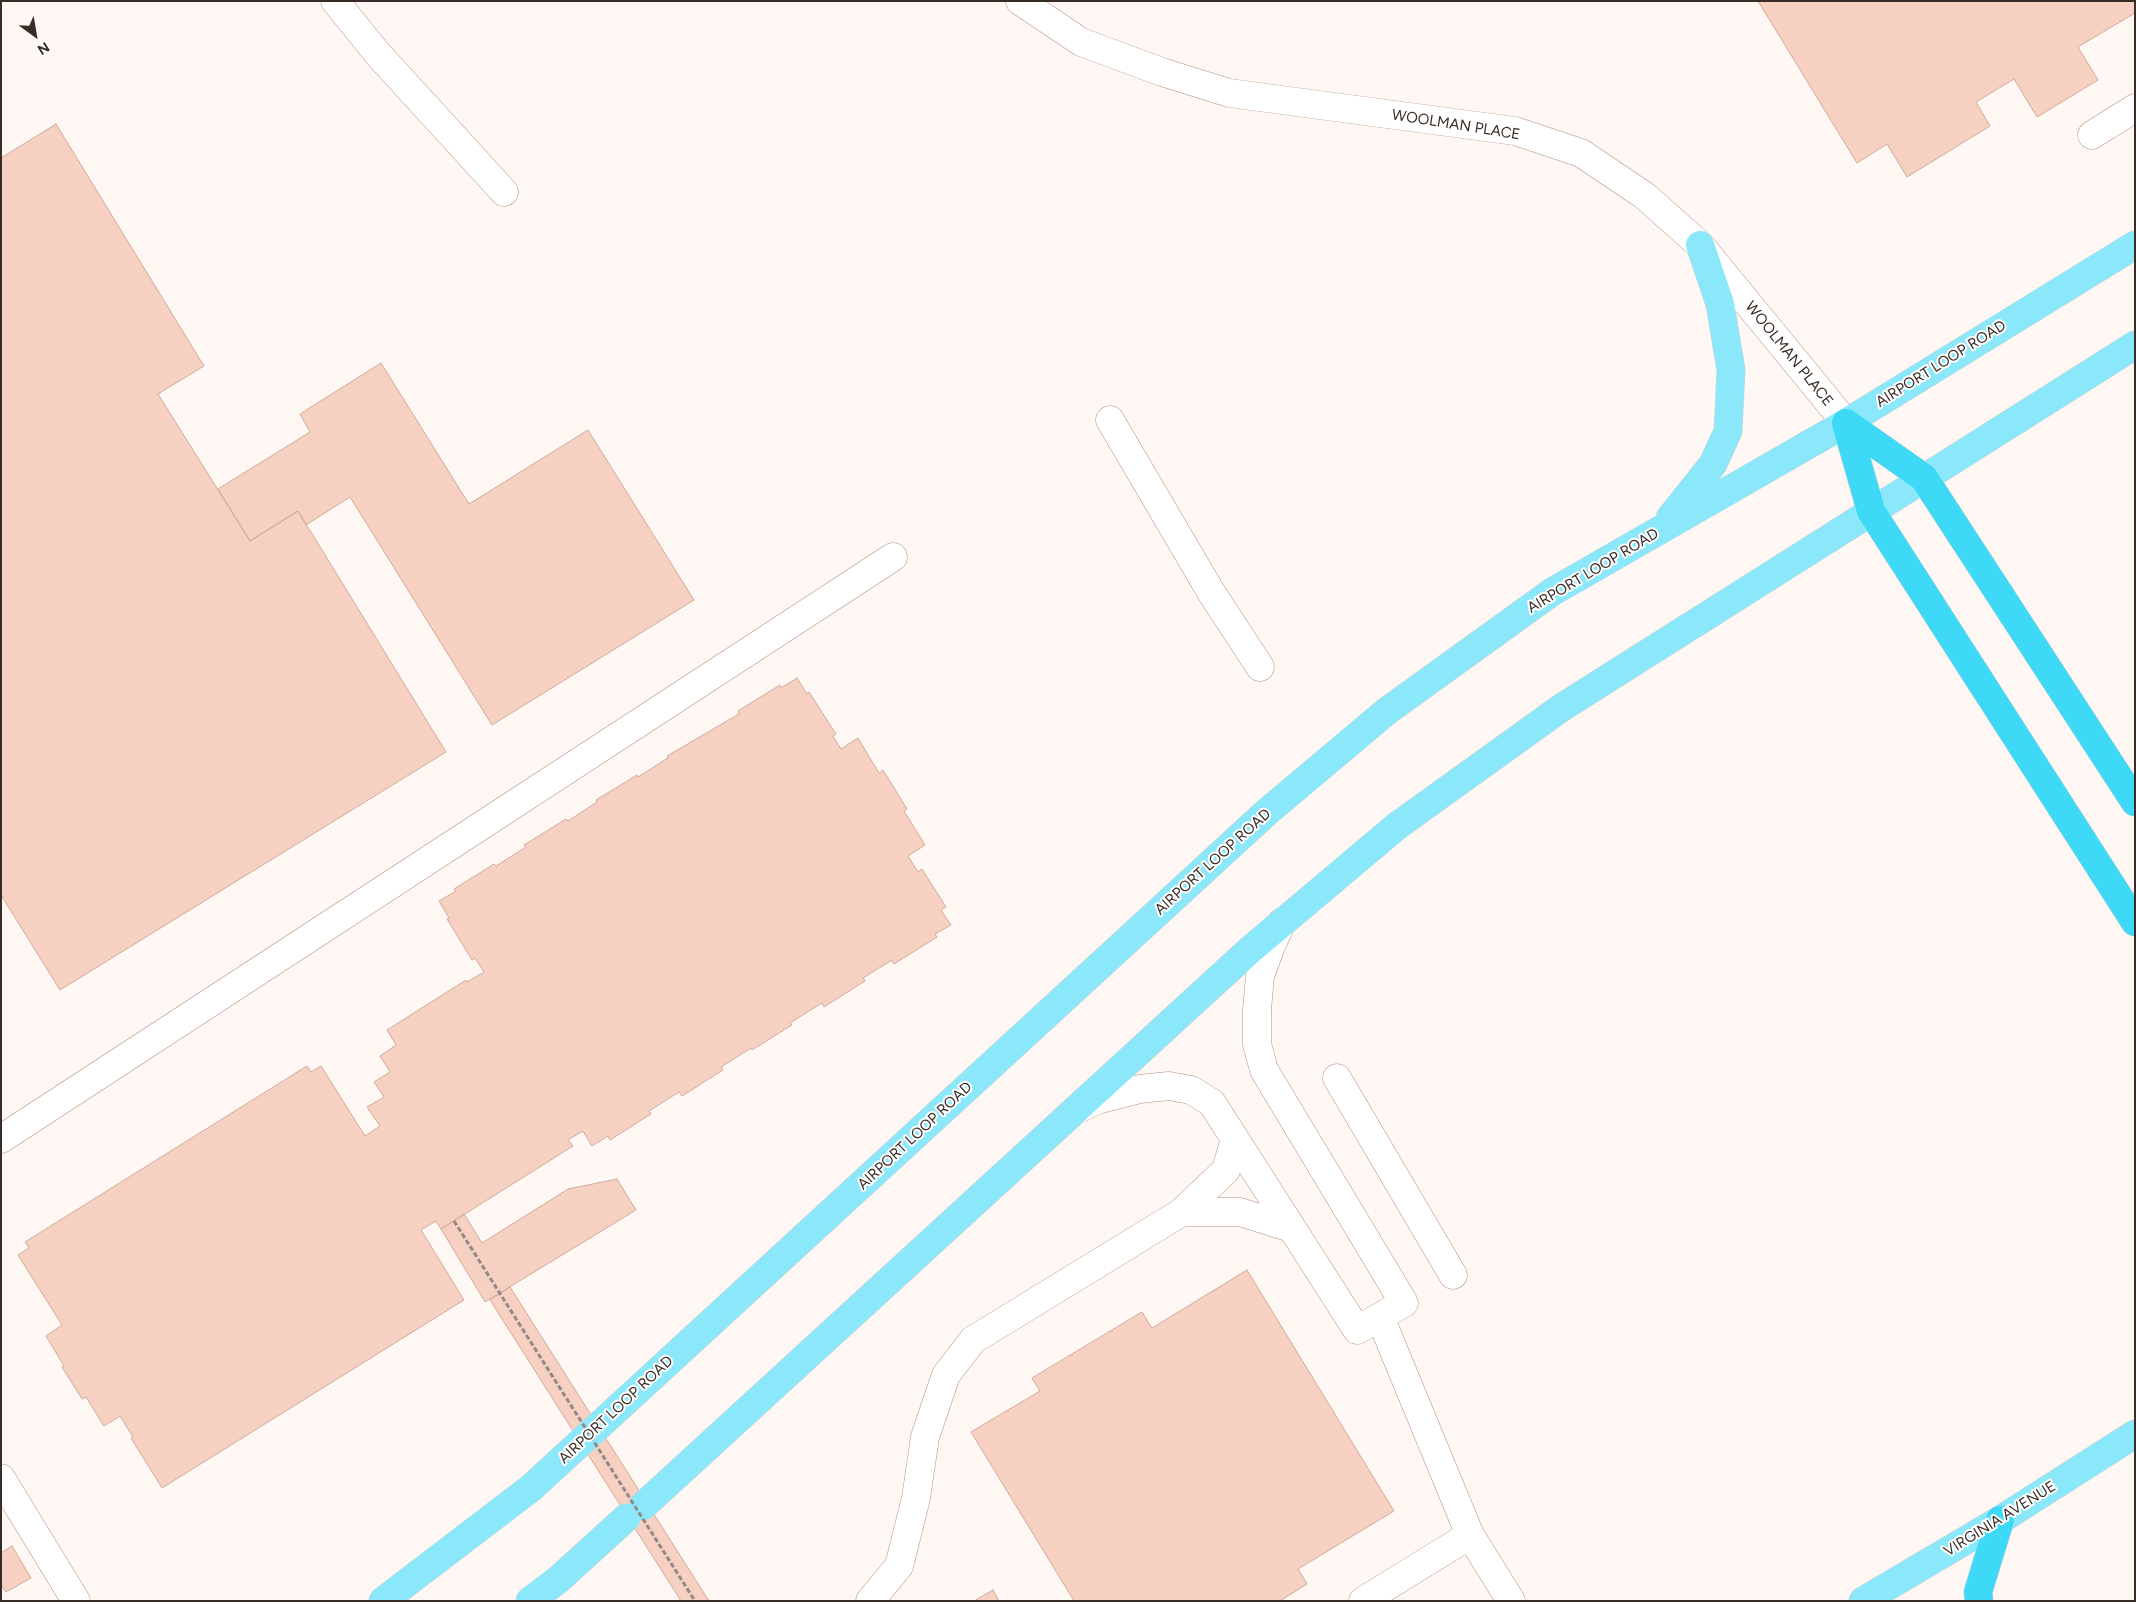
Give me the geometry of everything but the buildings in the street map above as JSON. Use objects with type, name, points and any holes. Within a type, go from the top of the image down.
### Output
[{"type":"highway","points":[[1846,424],[1924,478],[2135,802]]},
{"type":"highway","points":[[1846,424],[1871,511],[2135,922]]},
{"type":"highway","points":[[1979,1601],[1978,1592],[2000,1520]]},
{"type":"main road","points":[[1661,530],[1713,464],[1728,431],[1731,370],[1720,304],[1700,244]]},
{"type":"main road","name":"AIRPORT LOOP ROAD","points":[[383,1601],[531,1488],[1267,812],[1379,718],[1552,592],[1846,424],[2135,245]]},
{"type":"main road","points":[[530,1601],[560,1579],[635,1512],[1282,922],[1397,826],[1560,708],[2135,345]]},
{"type":"main road","name":"VIRGINIA AVENUE","points":[[1863,1601],[2000,1520],[2135,1434]]},
{"type":"street","points":[[335,1],[378,53],[504,192]]},
{"type":"street","name":"WOOLMAN PLACE","points":[[1020,1],[1081,42],[1162,72],[1229,93],[1515,132],[1581,154],[1645,196],[1700,244],[1846,424]]},
{"type":"street","points":[[2092,135],[2135,108]]},
{"type":"street","points":[[1110,420],[1211,592],[1260,667]]},
{"type":"street","points":[[1,1139],[893,557]]},
{"type":"street","points":[[1075,1111],[1096,1100],[1140,1089],[1169,1086],[1192,1090],[1212,1103],[1356,1330],[1404,1303],[1264,1070],[1257,1044],[1260,976],[1282,922]]},
{"type":"street","points":[[1337,1078],[1453,1275]]},
{"type":"street","points":[[870,1601],[899,1566],[916,1498],[928,1428],[946,1375],[973,1340],[1182,1212],[1226,1170],[1235,1139]]},
{"type":"street","points":[[1182,1212],[1240,1212],[1291,1228]]},
{"type":"street","points":[[1380,1317],[1470,1535],[1511,1601]]},
{"type":"street","points":[[1,1478],[76,1601]]},
{"type":"street","points":[[1363,1601],[1470,1535]]},
{"type":"path","points":[[454,1221],[695,1601]]}]
